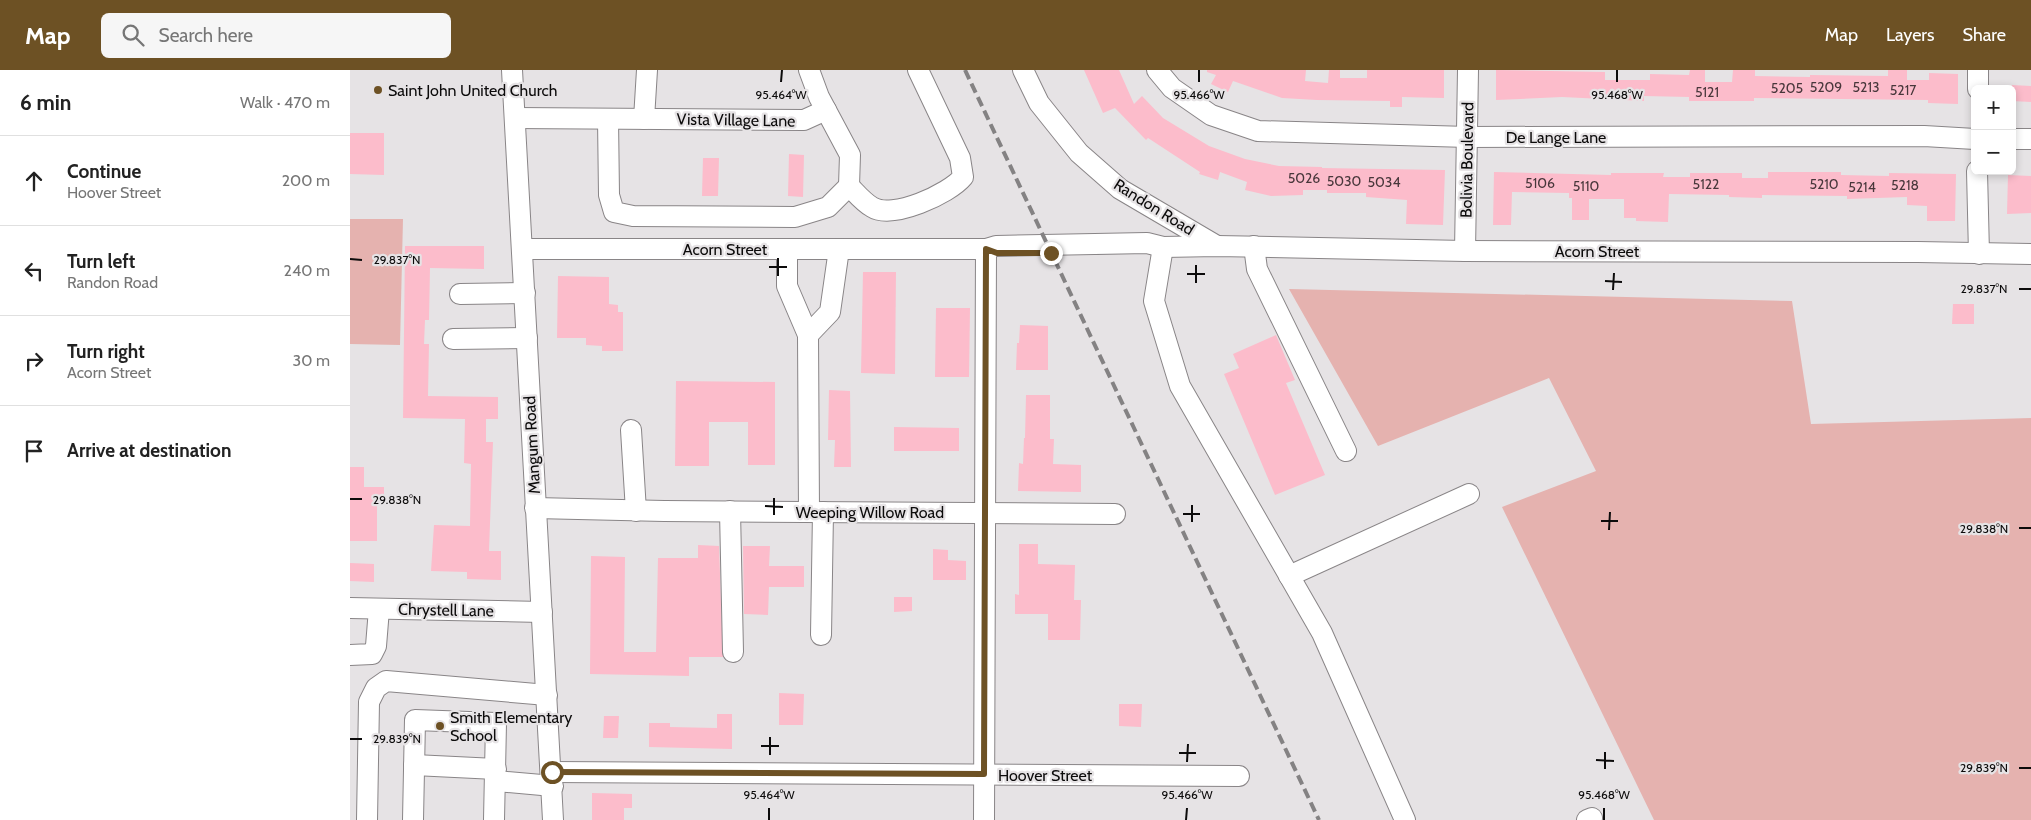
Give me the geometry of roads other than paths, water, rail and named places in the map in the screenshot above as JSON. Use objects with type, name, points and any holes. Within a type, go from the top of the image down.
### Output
[{"type":"street","name":"Mangum Road","points":[[512,70],[553,820]]},
{"type":"street","points":[[644,119],[647,70]]},
{"type":"street","points":[[608,119],[609,195],[614,212],[633,216],[795,217],[828,207],[849,186],[850,155],[826,110],[809,70]]},
{"type":"street","points":[[849,186],[872,208],[885,212],[913,206],[957,184],[963,177],[960,158],[918,70]]},
{"type":"street","name":"Randon Road","points":[[1023,70],[1039,103],[1079,153],[1120,189],[1217,246]]},
{"type":"street","name":"De Lange Lane","points":[[1157,70],[1172,88],[1211,115],[1258,132],[1468,137],[1924,136],[1971,139]]},
{"type":"street","name":"Bolivia Boulevard","points":[[1465,251],[1468,70]]},
{"type":"street","points":[[1978,70],[1978,85]]},
{"type":"street","name":"Vista Village Lane","points":[[515,118],[804,120],[826,110]]},
{"type":"street","points":[[2016,139],[2031,139]]},
{"type":"street","points":[[1978,175],[1979,254]]},
{"type":"street","name":"Acorn Street","points":[[523,250],[986,249],[996,246],[1136,243],[1163,246],[1254,246],[1465,251],[2031,254]]},
{"type":"street","points":[[1163,246],[1154,302],[1180,386],[1322,633],[1405,820]]},
{"type":"street","points":[[1254,246],[1257,269],[1346,452]]},
{"type":"street","points":[[787,249],[787,286],[808,335],[821,635]]},
{"type":"street","points":[[808,335],[830,312],[838,249]]},
{"type":"street","points":[[984,820],[986,249]]},
{"type":"street","points":[[460,294],[525,293]]},
{"type":"street","points":[[453,339],[527,338]]},
{"type":"street","points":[[631,430],[636,511]]},
{"type":"street","points":[[1289,576],[1469,494]]},
{"type":"street","name":"Weeping Willow Road","points":[[535,508],[636,511],[1115,514]]},
{"type":"street","points":[[730,511],[733,652]]},
{"type":"street","name":"Chrystell Lane","points":[[350,608],[542,612]]},
{"type":"street","points":[[372,654],[376,646],[379,608]]},
{"type":"street","points":[[350,655],[372,654]]},
{"type":"street","points":[[372,654],[386,680]]},
{"type":"street","points":[[367,820],[369,702],[376,688],[386,680],[547,695]]},
{"type":"street","points":[[413,820],[415,720],[496,723],[494,820]]},
{"type":"street","name":"Hoover Street","points":[[414,765],[496,775],[552,779],[984,774],[1239,776]]},
{"type":"railway","points":[[965,70],[1319,820]]},
{"type":"place","name":"Saint John United Church","points":[[378,90]]},
{"type":"place","name":"Smith Elementary School","points":[[440,726]]}]
